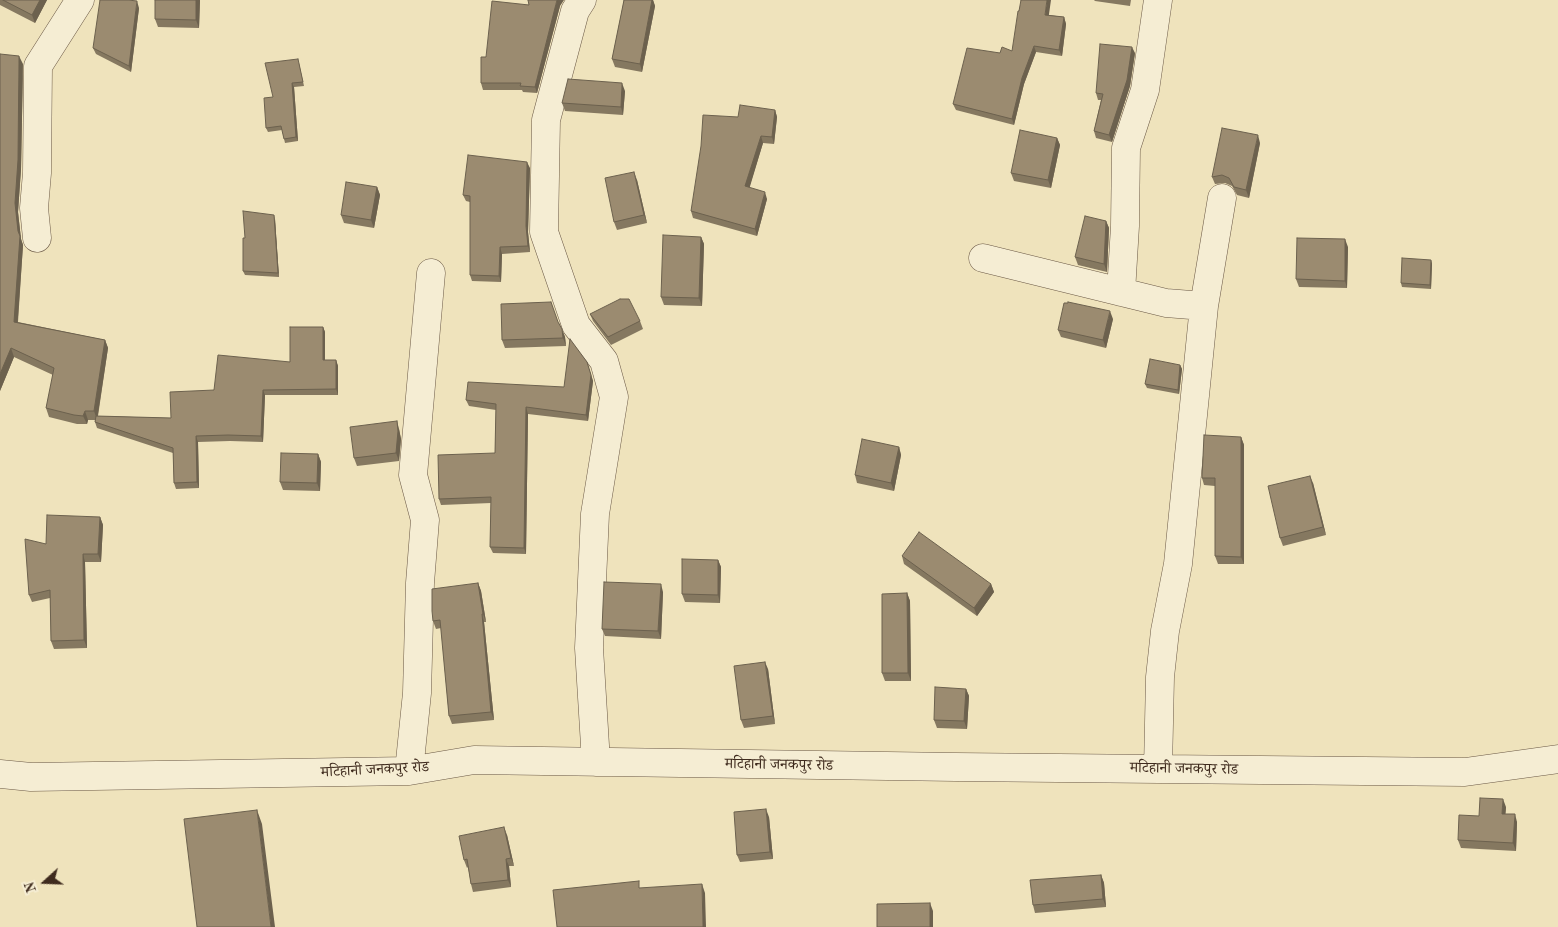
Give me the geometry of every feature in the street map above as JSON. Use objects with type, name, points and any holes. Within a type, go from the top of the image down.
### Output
[{"type":"street","points":[[38,238],[34,208],[37,173],[38,66],[80,0]]},
{"type":"street","points":[[582,0],[575,11],[546,120],[544,232],[576,325],[604,361],[614,398],[595,524],[589,648],[596,762]]},
{"type":"street","points":[[1121,292],[1125,226],[1126,148],[1145,90],[1158,0]]},
{"type":"street","points":[[1158,769],[1160,677],[1165,631],[1178,564],[1204,306],[1222,198]]},
{"type":"street","points":[[983,258],[1166,303],[1204,306]]},
{"type":"street","points":[[409,771],[417,693],[420,583],[425,520],[413,475],[431,273]]},
{"type":"street","name":"मटिहानी जनकपुर रोड","points":[[0,774],[31,777],[409,771],[474,760],[1465,772],[1558,759]]},
{"type":"building","points":[[3,0],[40,0],[32,15]]},
{"type":"building","points":[[100,0],[137,1],[129,66],[93,48]]},
{"type":"building","points":[[155,0],[196,0],[196,20],[155,19]]},
{"type":"building","points":[[528,0],[557,0],[535,87],[520,86],[521,83],[481,83],[481,57],[486,57],[492,1],[529,5]]},
{"type":"building","points":[[624,0],[652,0],[640,64],[612,59]]},
{"type":"building","points":[[1021,0],[1047,0],[1045,15],[1064,17],[1059,50],[1034,46],[1022,78],[1012,119],[953,104],[967,48],[1000,53],[1002,47],[1012,51]]},
{"type":"building","points":[[1100,44],[1132,47],[1127,80],[1109,135],[1094,131],[1103,94],[1096,93]]},
{"type":"building","points":[[0,54],[19,56],[18,160],[15,203],[20,236],[14,322],[105,340],[94,411],[85,411],[83,416],[46,408],[54,368],[11,348],[0,374]]},
{"type":"building","points":[[298,59],[303,82],[292,83],[296,137],[284,139],[281,126],[266,128],[264,98],[273,97],[265,63]]},
{"type":"building","points":[[568,79],[622,83],[621,107],[562,103]]},
{"type":"building","points":[[740,105],[775,110],[772,137],[761,136],[745,186],[765,192],[755,229],[691,211],[701,146],[703,115],[738,117]]},
{"type":"building","points":[[1222,128],[1258,135],[1246,190],[1234,187],[1229,178],[1222,175],[1212,177]]},
{"type":"building","points":[[1020,130],[1057,138],[1048,180],[1011,173]]},
{"type":"building","points":[[468,155],[527,162],[526,226],[528,246],[500,247],[499,276],[470,275],[470,196],[463,195]]},
{"type":"building","points":[[634,172],[644,215],[614,222],[605,178]]},
{"type":"building","points":[[346,182],[377,187],[371,220],[341,215]]},
{"type":"building","points":[[243,211],[274,215],[278,273],[243,271],[243,238],[245,238]]},
{"type":"building","points":[[1085,216],[1106,221],[1104,264],[1075,257]]},
{"type":"building","points":[[663,235],[701,237],[699,298],[661,297]]},
{"type":"building","points":[[1297,238],[1345,239],[1345,281],[1296,279]]},
{"type":"building","points":[[1402,258],[1431,260],[1430,285],[1401,283]]},
{"type":"building","points":[[620,299],[629,299],[640,321],[608,337],[590,314]]},
{"type":"building","points":[[551,302],[562,329],[563,338],[502,340],[501,304]]},
{"type":"building","points":[[1068,302],[1110,311],[1103,340],[1058,330],[1064,303]]},
{"type":"building","points":[[290,327],[323,327],[323,360],[336,360],[336,389],[263,390],[261,436],[196,436],[197,482],[174,483],[173,448],[95,422],[96,416],[171,418],[170,392],[214,390],[218,355],[290,362]]},
{"type":"building","points":[[570,339],[587,362],[591,375],[586,415],[526,407],[524,548],[490,547],[491,497],[439,499],[438,455],[495,453],[496,404],[466,400],[468,382],[564,387]]},
{"type":"building","points":[[1150,359],[1180,365],[1178,390],[1145,384]]},
{"type":"building","points":[[397,421],[396,453],[354,458],[350,427]]},
{"type":"building","points":[[1204,435],[1241,437],[1241,557],[1215,556],[1215,478],[1202,478]]},
{"type":"building","points":[[862,439],[899,447],[891,483],[855,475]]},
{"type":"building","points":[[281,453],[318,454],[317,483],[280,482]]},
{"type":"building","points":[[1310,476],[1323,527],[1280,538],[1268,486]]},
{"type":"building","points":[[47,515],[100,517],[98,554],[83,554],[84,640],[51,641],[50,590],[29,595],[25,539],[46,544]]},
{"type":"building","points":[[919,532],[991,584],[974,608],[902,556]]},
{"type":"building","points":[[682,559],[718,560],[718,595],[682,594]]},
{"type":"building","points":[[604,582],[661,584],[658,631],[602,629]]},
{"type":"building","points":[[478,583],[483,614],[491,712],[449,716],[440,620],[433,621],[432,589]]},
{"type":"building","points":[[907,593],[908,673],[882,673],[882,594]]},
{"type":"building","points":[[765,662],[773,716],[741,720],[734,666]]},
{"type":"building","points":[[935,687],[966,689],[964,721],[934,720]]},
{"type":"building","points":[[1480,798],[1503,799],[1502,814],[1515,814],[1513,843],[1458,840],[1459,815],[1479,816]]},
{"type":"building","points":[[766,809],[770,852],[737,855],[734,812]]},
{"type":"building","points":[[257,810],[271,927],[197,927],[184,819]]},
{"type":"building","points":[[504,827],[511,858],[506,859],[508,880],[471,884],[467,859],[464,860],[459,836]]},
{"type":"building","points":[[1101,875],[1103,899],[1033,905],[1030,880]]},
{"type":"building","points":[[639,881],[639,888],[702,884],[703,927],[557,927],[553,890]]},
{"type":"building","points":[[930,903],[930,927],[877,927],[877,904]]}]
